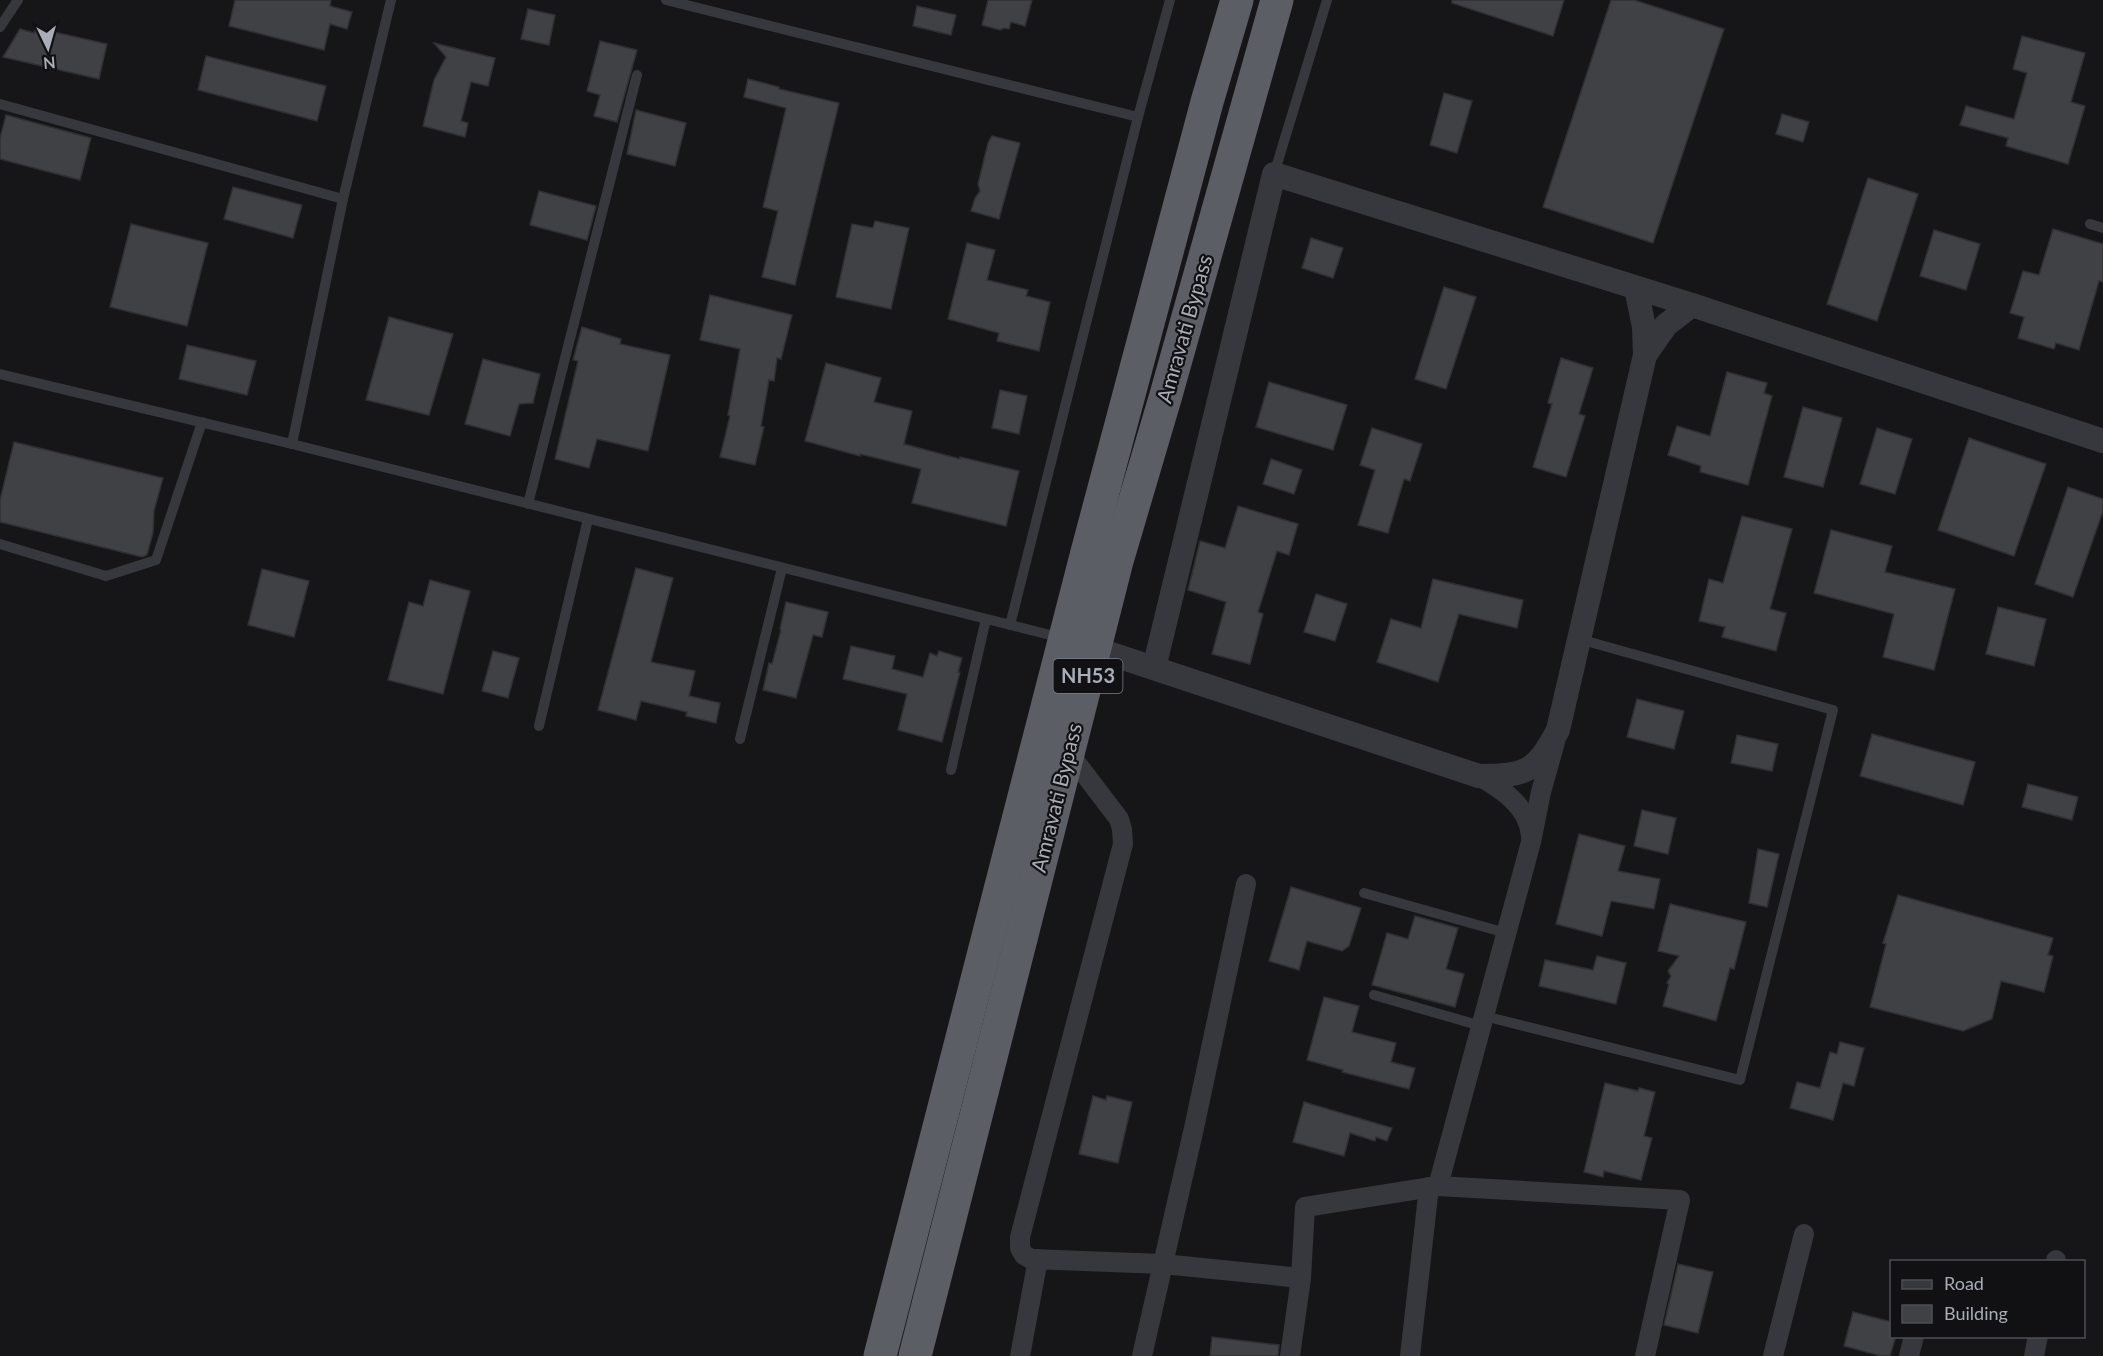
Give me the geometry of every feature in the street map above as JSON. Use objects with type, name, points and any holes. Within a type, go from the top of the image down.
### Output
[{"type":"highway","name":"Amravati Bypass","points":[[880,1356],[1080,643],[1207,102],[1237,0]]},
{"type":"highway","name":"Amravati Bypass","points":[[915,1356],[1068,752],[1080,643],[1117,561],[1166,395],[1276,0]]},
{"type":"street","points":[[1154,668],[1274,174],[1692,305],[2103,441]]},
{"type":"street","points":[[1410,1356],[1434,1187],[1483,1021],[1531,842],[1645,355],[1644,327],[1636,288]]},
{"type":"street","points":[[1645,355],[1666,325],[1692,305]]},
{"type":"street","points":[[1080,643],[1479,776],[1504,790],[1522,811],[1530,829],[1531,842]]},
{"type":"street","points":[[1479,776],[1508,776],[1530,769],[1547,752],[1558,730]]},
{"type":"street","points":[[1068,752],[1119,819],[1123,844],[1020,1237],[1020,1248],[1024,1256],[1038,1259],[1163,1264],[1301,1278]]},
{"type":"street","points":[[1142,1356],[1246,884]]},
{"type":"street","points":[[1290,1356],[1301,1278],[1305,1207],[1434,1187],[1680,1200],[1646,1356]]},
{"type":"street","points":[[1773,1356],[1804,1234]]},
{"type":"street","points":[[1020,1356],[1038,1259]]},
{"type":"street","points":[[1909,1356],[1914,1338]]},
{"type":"street","points":[[2034,1356],[2038,1338]]},
{"type":"lane","points":[[0,27],[18,0]]},
{"type":"lane","points":[[292,444],[343,199],[391,0]]},
{"type":"lane","points":[[666,0],[1138,117]]},
{"type":"lane","points":[[1010,625],[1138,117],[1170,0]]},
{"type":"lane","points":[[1274,174],[1327,0]]},
{"type":"lane","points":[[528,504],[638,75]]},
{"type":"lane","points":[[0,104],[343,199]]},
{"type":"lane","points":[[2090,224],[2103,228]]},
{"type":"lane","points":[[0,374],[292,444],[1080,643]]},
{"type":"lane","points":[[0,544],[106,576],[156,560],[202,422]]},
{"type":"lane","points":[[539,726],[588,519]]},
{"type":"lane","points":[[740,739],[782,568]]},
{"type":"lane","points":[[951,770],[986,619]]},
{"type":"lane","points":[[1374,995],[1740,1080],[1833,710],[1579,639]]},
{"type":"lane","points":[[1364,893],[1506,933]]},
{"type":"building","points":[[235,0],[331,0],[330,6],[352,12],[347,29],[330,24],[324,50],[229,26]]},
{"type":"building","points":[[988,0],[1032,0],[1025,26],[1011,22],[1009,29],[1000,30],[982,25]]},
{"type":"building","points":[[1452,0],[1564,0],[1553,36],[1452,3]]},
{"type":"building","points":[[1611,0],[1634,0],[1724,29],[1653,243],[1543,207]]},
{"type":"building","points":[[917,6],[956,15],[951,35],[913,26]]},
{"type":"building","points":[[528,9],[555,15],[549,45],[521,39]]},
{"type":"building","points":[[36,28],[107,44],[99,79],[3,57],[20,29],[34,33]]},
{"type":"building","points":[[2022,36],[2085,53],[2071,102],[2085,106],[2068,164],[2006,146],[2008,138],[1960,125],[1966,106],[2014,119],[2027,73],[2013,69]]},
{"type":"building","points":[[600,41],[637,50],[617,122],[594,116],[600,95],[587,91]]},
{"type":"building","points":[[434,43],[495,58],[488,86],[471,82],[461,121],[468,123],[465,137],[423,126],[434,80],[446,57]]},
{"type":"building","points":[[206,56],[326,86],[317,121],[198,90]]},
{"type":"building","points":[[748,79],[839,103],[795,285],[762,277],[778,211],[763,207],[786,108],[744,97]]},
{"type":"building","points":[[1444,93],[1472,101],[1457,153],[1430,145]]},
{"type":"building","points":[[636,110],[686,123],[675,166],[627,154]]},
{"type":"building","points":[[1782,114],[1809,122],[1803,142],[1776,134]]},
{"type":"building","points":[[6,115],[91,138],[80,180],[0,159],[0,138]]},
{"type":"building","points":[[992,136],[1020,143],[999,219],[971,211],[980,191],[978,184],[988,143]]},
{"type":"building","points":[[1868,178],[1918,194],[1877,321],[1827,304]]},
{"type":"building","points":[[233,187],[302,205],[293,238],[224,219]]},
{"type":"building","points":[[539,191],[596,206],[587,240],[530,225]]},
{"type":"building","points":[[875,221],[909,228],[891,309],[836,297],[852,224],[873,228]]},
{"type":"building","points":[[131,224],[208,243],[187,326],[110,307]]},
{"type":"building","points":[[2053,229],[2103,244],[2103,282],[2099,281],[2079,350],[2056,343],[2054,349],[2018,338],[2024,317],[2010,313],[2023,271],[2039,275]]},
{"type":"building","points":[[1934,230],[1980,244],[1966,290],[1920,276]]},
{"type":"building","points":[[1311,238],[1343,248],[1333,278],[1302,268]]},
{"type":"building","points":[[967,243],[995,250],[987,280],[1028,290],[1026,296],[1050,302],[1039,351],[997,341],[999,333],[948,319]]},
{"type":"building","points":[[1444,287],[1476,297],[1446,389],[1415,379]]},
{"type":"building","points":[[710,295],[792,315],[781,359],[777,358],[774,381],[769,380],[761,426],[764,427],[755,465],[720,457],[730,416],[728,415],[740,349],[700,340]]},
{"type":"building","points":[[389,317],[453,334],[429,415],[366,400]]},
{"type":"building","points":[[582,327],[621,339],[620,344],[670,355],[648,451],[597,439],[589,468],[555,459],[578,361],[573,360]]},
{"type":"building","points":[[187,345],[256,361],[247,395],[179,379]]},
{"type":"building","points":[[1561,358],[1593,368],[1579,414],[1585,416],[1566,477],[1533,467],[1552,404],[1548,403]]},
{"type":"building","points":[[483,359],[540,374],[533,403],[519,404],[510,436],[465,424]]},
{"type":"building","points":[[826,363],[881,378],[874,402],[912,411],[904,444],[960,459],[960,457],[1019,471],[1006,526],[912,503],[921,469],[805,441]]},
{"type":"building","points":[[1727,372],[1767,383],[1764,393],[1772,396],[1748,485],[1700,472],[1701,466],[1668,455],[1677,426],[1710,436]]},
{"type":"building","points":[[1269,382],[1347,405],[1333,450],[1256,427]]},
{"type":"building","points":[[1000,390],[1027,396],[1019,434],[992,428]]},
{"type":"building","points":[[1803,407],[1842,418],[1823,487],[1784,477]]},
{"type":"building","points":[[1372,428],[1422,444],[1410,481],[1404,479],[1388,533],[1358,525],[1375,470],[1360,465]]},
{"type":"building","points":[[1877,428],[1912,439],[1895,494],[1860,484]]},
{"type":"building","points":[[1969,438],[2046,464],[2014,556],[1938,530]]},
{"type":"building","points":[[14,442],[163,478],[154,511],[153,533],[147,555],[142,557],[0,522],[0,500]]},
{"type":"building","points":[[1271,459],[1302,470],[1294,494],[1263,484]]},
{"type":"building","points":[[2068,487],[2103,499],[2103,511],[2073,597],[2035,584]]},
{"type":"building","points":[[1238,506],[1298,524],[1289,555],[1277,551],[1258,612],[1263,614],[1250,664],[1212,654],[1226,602],[1188,590],[1200,541],[1225,548]]},
{"type":"building","points":[[1742,516],[1792,529],[1770,609],[1786,613],[1776,651],[1722,637],[1725,627],[1699,621],[1709,579],[1723,583]]},
{"type":"building","points":[[1831,530],[1892,546],[1885,572],[1955,589],[1934,670],[1883,657],[1894,614],[1814,593]]},
{"type":"building","points":[[636,568],[673,578],[651,662],[695,671],[689,696],[720,703],[716,723],[686,716],[687,712],[641,701],[636,720],[598,710]]},
{"type":"building","points":[[262,569],[309,581],[294,637],[248,625]]},
{"type":"building","points":[[1433,579],[1523,600],[1517,628],[1459,614],[1438,682],[1377,662],[1391,619],[1421,628]]},
{"type":"building","points":[[430,580],[470,591],[443,694],[388,680],[409,602],[423,606]]},
{"type":"building","points":[[1316,594],[1347,604],[1335,641],[1304,632]]},
{"type":"building","points":[[786,602],[828,612],[822,637],[813,635],[796,698],[763,690],[769,663],[772,664],[781,630]]},
{"type":"building","points":[[1998,607],[2046,619],[2034,666],[1986,654]]},
{"type":"building","points":[[851,646],[895,656],[892,669],[923,677],[930,653],[937,656],[939,651],[962,658],[942,742],[898,730],[907,694],[843,679]]},
{"type":"building","points":[[493,651],[519,658],[508,698],[482,691]]},
{"type":"building","points":[[1637,699],[1684,711],[1674,749],[1627,737]]},
{"type":"building","points":[[1872,734],[1975,762],[1963,805],[1860,776]]},
{"type":"building","points":[[1737,735],[1778,744],[1772,771],[1731,763]]},
{"type":"building","points":[[2028,784],[2078,797],[2072,820],[2022,807]]},
{"type":"building","points":[[1642,810],[1676,818],[1668,854],[1634,846]]},
{"type":"building","points":[[1579,834],[1625,846],[1618,871],[1660,879],[1654,909],[1611,901],[1602,936],[1556,924]]},
{"type":"building","points":[[1758,849],[1779,854],[1767,907],[1749,903]]},
{"type":"building","points":[[1291,887],[1361,908],[1349,946],[1342,951],[1307,941],[1299,970],[1269,961]]},
{"type":"building","points":[[1898,895],[2053,938],[2048,955],[2053,956],[2044,992],[2001,981],[1992,1019],[1963,1031],[1870,1007],[1886,944],[1883,943]]},
{"type":"building","points":[[1670,904],[1746,922],[1734,969],[1730,968],[1716,1021],[1663,1006],[1669,984],[1667,983],[1671,976],[1668,971],[1679,956],[1658,951]]},
{"type":"building","points":[[1415,916],[1458,928],[1446,969],[1464,974],[1455,1007],[1372,985],[1387,933],[1408,939]]},
{"type":"building","points":[[1597,956],[1626,963],[1616,1004],[1539,986],[1545,960],[1593,970]]},
{"type":"building","points":[[1324,997],[1359,1006],[1352,1032],[1396,1043],[1391,1062],[1415,1068],[1409,1089],[1342,1072],[1343,1070],[1307,1060]]},
{"type":"building","points":[[1840,1042],[1864,1048],[1854,1086],[1843,1083],[1833,1120],[1790,1108],[1797,1082],[1820,1088],[1830,1052],[1837,1054]]},
{"type":"building","points":[[1605,1083],[1638,1091],[1639,1088],[1655,1092],[1644,1136],[1652,1138],[1641,1180],[1604,1171],[1603,1177],[1584,1172]]},
{"type":"building","points":[[1093,1096],[1106,1100],[1107,1096],[1132,1102],[1118,1163],[1079,1154]]},
{"type":"building","points":[[1304,1102],[1392,1128],[1387,1141],[1376,1137],[1375,1141],[1350,1133],[1344,1156],[1293,1142]]},
{"type":"building","points":[[1678,1264],[1713,1272],[1698,1333],[1664,1325]]},
{"type":"building","points":[[1853,1312],[1890,1321],[1890,1338],[1895,1338],[1890,1356],[1881,1356],[1844,1346]]},
{"type":"building","points":[[1212,1337],[1279,1345],[1278,1356],[1210,1356]]}]
